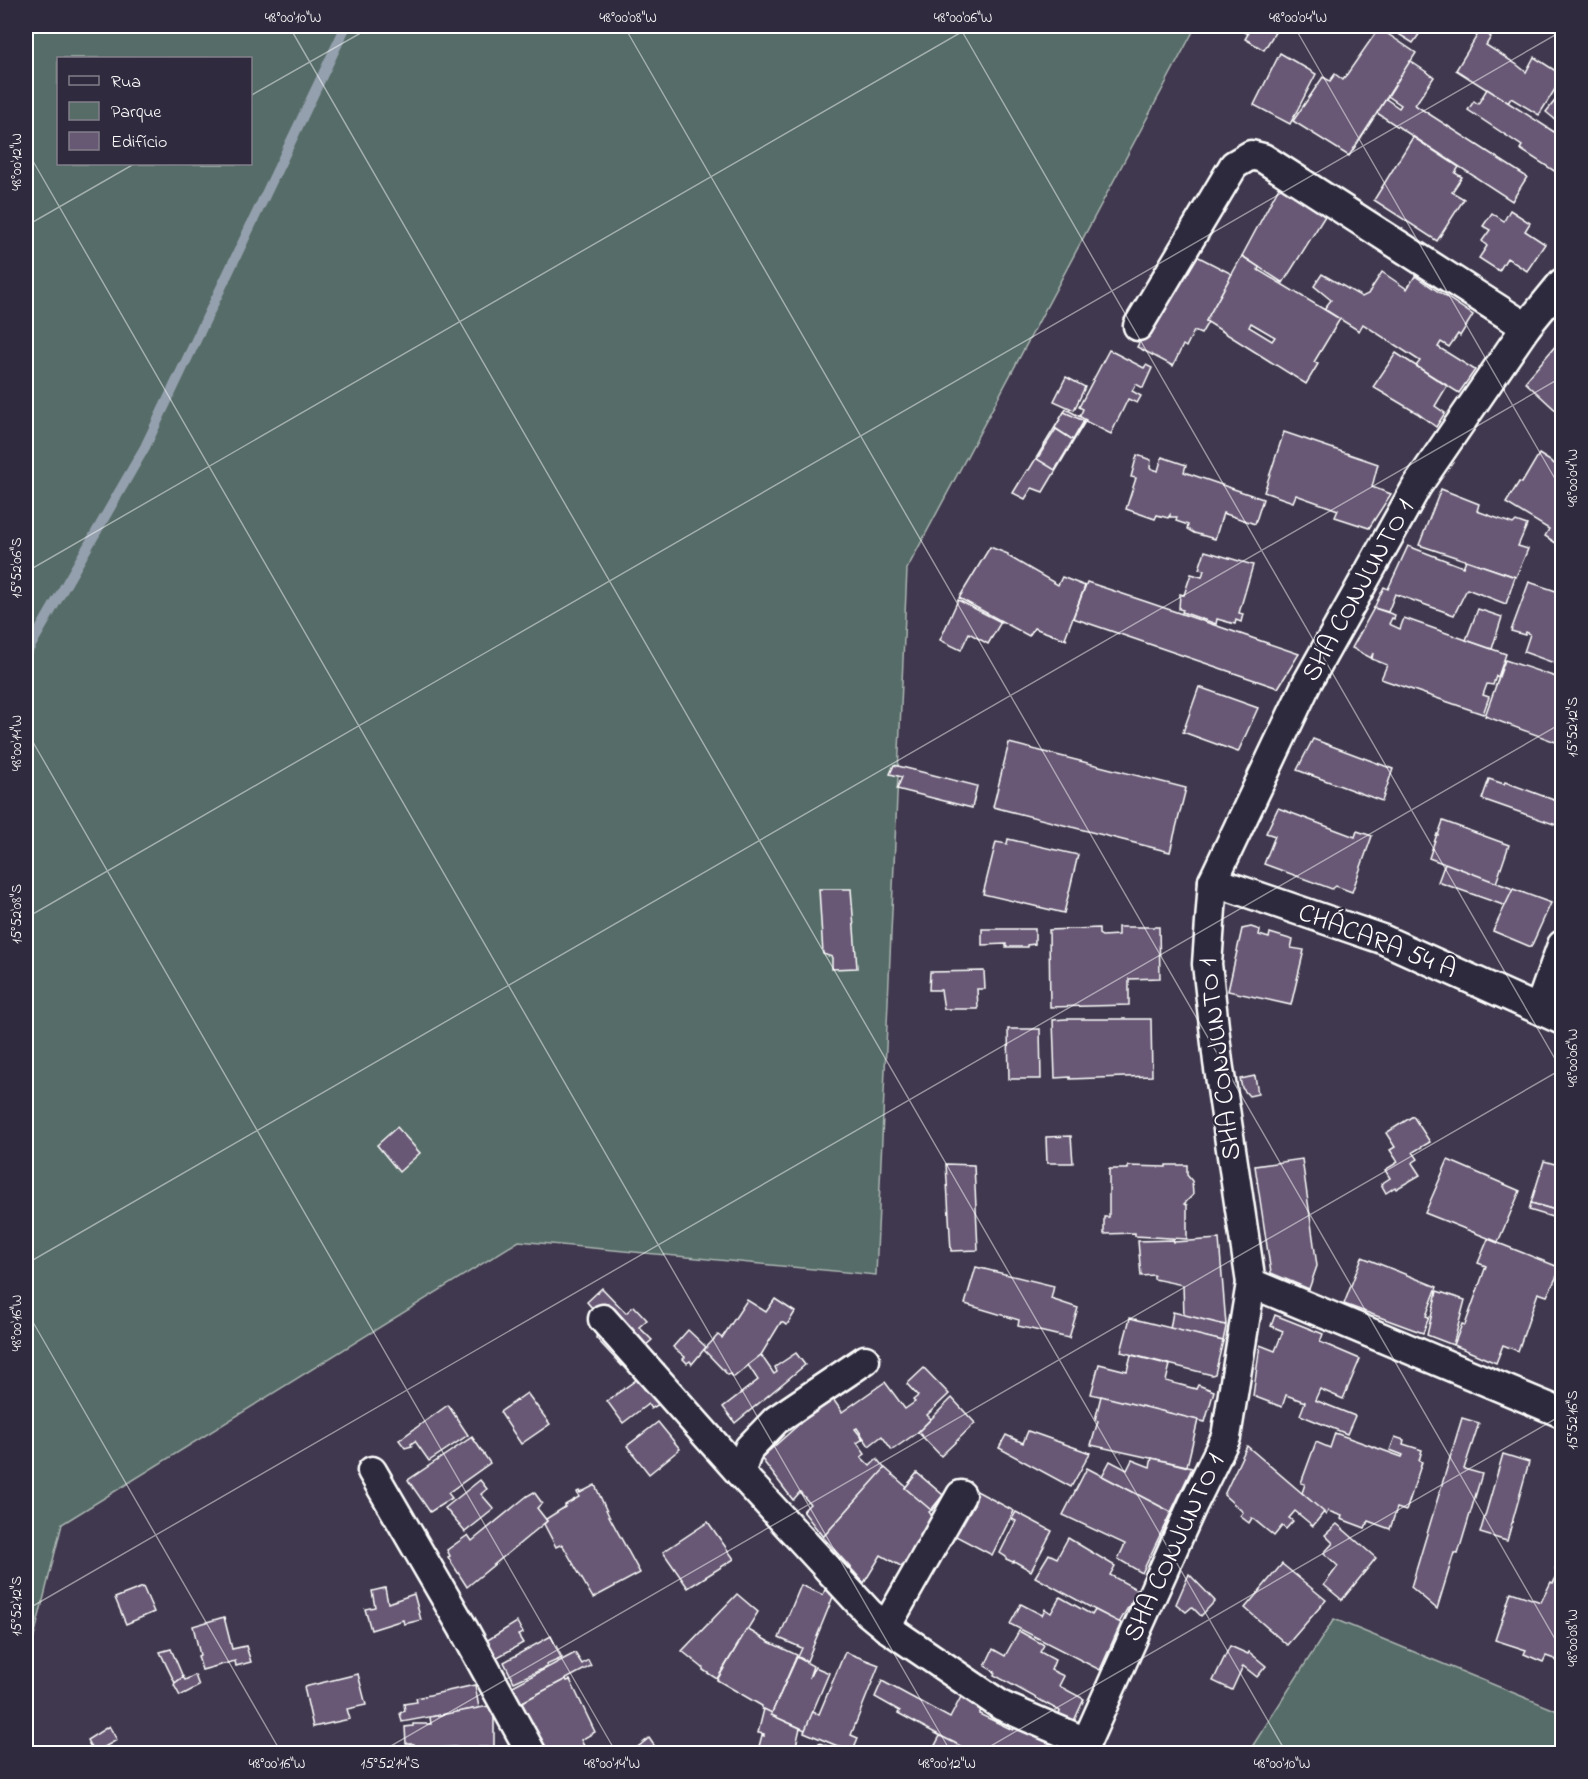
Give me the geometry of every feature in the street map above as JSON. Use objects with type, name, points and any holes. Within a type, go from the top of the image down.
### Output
[{"type":"street","points":[[1138,326],[1234,165],[1251,155],[1263,158],[1526,327]]},
{"type":"street","name":"SHA CONJUNTO 1","points":[[1083,1748],[1193,1504],[1226,1437],[1251,1283],[1218,1062],[1207,964],[1213,881],[1307,683],[1411,496],[1526,327],[1563,283]]},
{"type":"street","name":"CHÁCARA 54 A","points":[[1213,881],[1382,939],[1551,1015],[1563,945]]},
{"type":"street","points":[[1251,1283],[1563,1413]]},
{"type":"street","points":[[603,1319],[869,1613],[1002,1706],[1083,1748]]},
{"type":"street","points":[[740,1473],[749,1448],[776,1420],[866,1360]]},
{"type":"street","points":[[372,1471],[463,1628],[532,1754]]},
{"type":"street","points":[[886,1627],[961,1495]]},
{"type":"green space","points":[[26,26],[1196,26],[907,569],[876,1275],[519,1241],[62,1524],[26,1669]]},
{"type":"green space","points":[[1334,1619],[1560,1712],[1562,1709],[1562,1753],[1248,1753]]},
{"type":"building","points":[[1233,26],[1279,26],[1264,50],[1245,39],[1248,34]]},
{"type":"building","points":[[1394,26],[1425,26],[1413,43],[1392,30]]},
{"type":"building","points":[[1379,28],[1416,53],[1349,156],[1293,121],[1323,77],[1330,81],[1335,74],[1343,80]]},
{"type":"building","points":[[1481,29],[1491,37],[1486,45],[1526,72],[1534,57],[1562,75],[1539,115],[1511,98],[1508,103],[1456,70]]},
{"type":"building","points":[[1280,53],[1316,74],[1290,124],[1254,105]]},
{"type":"building","points":[[1410,61],[1434,77],[1415,105],[1527,177],[1512,201],[1377,113],[1386,99],[1399,108],[1401,105],[1388,96]]},
{"type":"building","points":[[1487,89],[1562,137],[1562,176],[1520,149],[1522,146],[1468,110],[1474,101],[1478,104]]},
{"type":"building","points":[[1562,92],[1562,125],[1546,112]]},
{"type":"building","points":[[1413,137],[1459,167],[1455,173],[1462,177],[1452,192],[1464,199],[1437,241],[1374,200]]},
{"type":"building","points":[[1280,185],[1325,216],[1283,283],[1242,256]]},
{"type":"building","points":[[1510,210],[1530,223],[1525,231],[1545,244],[1527,271],[1507,258],[1499,271],[1479,258],[1487,246],[1482,241],[1490,230],[1483,226],[1492,213],[1504,221]]},
{"type":"building","points":[[1187,251],[1232,274],[1201,334],[1194,331],[1186,347],[1183,345],[1173,366],[1137,347]]},
{"type":"building","points":[[1242,256],[1259,267],[1258,270],[1340,319],[1314,362],[1318,364],[1306,384],[1206,321]],"holes":[[[1251,323],[1275,337],[1272,341],[1249,327]]]},
{"type":"building","points":[[1382,272],[1407,289],[1415,276],[1473,315],[1460,336],[1458,334],[1449,347],[1441,342],[1438,347],[1475,370],[1459,393],[1416,366],[1420,361],[1363,324],[1359,331],[1324,309],[1331,300],[1314,286],[1322,274],[1362,297],[1368,294]]},
{"type":"building","points":[[1562,338],[1562,416],[1525,382]]},
{"type":"building","points":[[1109,350],[1144,368],[1146,365],[1152,368],[1143,388],[1136,384],[1132,391],[1141,396],[1137,403],[1128,399],[1111,434],[1079,418],[1083,409],[1079,407]]},
{"type":"building","points":[[1396,353],[1447,386],[1435,406],[1445,413],[1436,427],[1373,387]]},
{"type":"building","points":[[1066,377],[1085,387],[1074,410],[1054,401]]},
{"type":"building","points":[[1066,409],[1086,420],[1043,492],[1032,488],[1025,499],[1013,493],[1029,470]]},
{"type":"building","points":[[1064,412],[1084,421],[1073,440],[1055,428]]},
{"type":"building","points":[[1056,429],[1073,440],[1055,470],[1037,459]]},
{"type":"building","points":[[1284,432],[1378,464],[1372,487],[1391,494],[1369,528],[1335,517],[1338,510],[1296,495],[1293,502],[1264,492]]},
{"type":"building","points":[[1539,454],[1562,467],[1562,547],[1545,536],[1549,529],[1506,503],[1519,482],[1522,483]]},
{"type":"building","points":[[1137,455],[1151,460],[1150,468],[1158,471],[1162,457],[1186,465],[1184,472],[1263,499],[1255,524],[1223,513],[1215,539],[1187,529],[1188,525],[1176,521],[1177,517],[1170,517],[1170,515],[1168,518],[1157,515],[1155,519],[1126,509],[1136,478],[1131,477]]},
{"type":"building","points":[[1441,489],[1479,504],[1477,511],[1513,524],[1516,521],[1527,525],[1518,546],[1528,549],[1516,577],[1419,545]]},
{"type":"building","points":[[1408,546],[1463,567],[1466,560],[1515,577],[1506,604],[1467,589],[1454,615],[1395,594],[1388,612],[1374,608],[1384,587],[1388,589]]},
{"type":"building","points":[[990,547],[1008,554],[1058,585],[1062,577],[1085,586],[1065,638],[1067,640],[1034,628],[1029,636],[959,598]]},
{"type":"building","points":[[1205,551],[1253,565],[1239,613],[1243,614],[1241,622],[1236,620],[1235,624],[1217,619],[1216,624],[1179,609],[1180,594],[1184,595],[1191,574],[1202,577],[1204,570],[1199,569]]},
{"type":"building","points":[[1087,582],[1299,654],[1278,688],[1073,618]]},
{"type":"building","points":[[1529,582],[1562,593],[1562,666],[1524,652],[1530,634],[1511,631]]},
{"type":"building","points":[[958,600],[1001,622],[988,644],[969,633],[961,650],[940,640]]},
{"type":"building","points":[[1374,608],[1395,615],[1389,624],[1400,629],[1404,618],[1506,654],[1493,685],[1487,684],[1483,695],[1489,697],[1483,714],[1381,679],[1387,665],[1372,659],[1373,653],[1371,658],[1352,648]]},
{"type":"building","points":[[1478,609],[1502,617],[1492,649],[1466,640]]},
{"type":"building","points":[[1505,660],[1562,679],[1561,744],[1485,716]]},
{"type":"building","points":[[1199,687],[1258,708],[1238,752],[1183,732]]},
{"type":"building","points":[[1313,739],[1393,769],[1382,801],[1297,770]]},
{"type":"building","points":[[1009,743],[1186,788],[1170,852],[993,807]]},
{"type":"building","points":[[894,765],[977,786],[972,808],[897,789],[902,777],[890,774]]},
{"type":"building","points":[[1489,779],[1504,784],[1505,782],[1562,803],[1562,827],[1482,799]]},
{"type":"building","points":[[1278,808],[1355,837],[1357,831],[1372,836],[1352,892],[1336,886],[1332,889],[1264,864],[1275,836],[1266,833]]},
{"type":"building","points":[[1443,821],[1509,845],[1496,883],[1429,858]]},
{"type":"building","points":[[1008,839],[1078,855],[1064,913],[983,894],[996,842],[1007,844]]},
{"type":"building","points":[[1445,863],[1513,889],[1506,906],[1438,882]]},
{"type":"building","points":[[819,889],[851,889],[857,968],[832,969],[832,957],[823,954]]},
{"type":"building","points":[[1513,889],[1551,903],[1531,947],[1493,931]]},
{"type":"building","points":[[1118,927],[1159,927],[1160,978],[1129,979],[1129,1005],[1050,1007],[1049,930],[1099,928],[1099,934],[1102,936],[1118,935]]},
{"type":"building","points":[[1251,927],[1260,930],[1259,935],[1269,938],[1270,933],[1293,940],[1291,948],[1304,950],[1291,1005],[1228,991],[1242,929]]},
{"type":"building","points":[[982,929],[1035,929],[1035,944],[1027,945],[1027,947],[1006,947],[1006,944],[982,945]]},
{"type":"building","points":[[984,971],[985,989],[977,989],[978,1009],[944,1009],[941,990],[929,990],[930,972]]},
{"type":"building","points":[[1151,1019],[1152,1076],[1055,1078],[1053,1020]]},
{"type":"building","points":[[1008,1029],[1040,1029],[1041,1079],[1009,1079]]},
{"type":"building","points":[[1255,1076],[1258,1094],[1249,1096],[1242,1088],[1240,1079]]},
{"type":"building","points":[[1413,1116],[1430,1142],[1413,1152],[1418,1159],[1412,1163],[1420,1175],[1386,1193],[1381,1184],[1390,1178],[1385,1170],[1398,1162],[1390,1150],[1395,1147],[1386,1133]]},
{"type":"building","points":[[397,1127],[420,1153],[399,1172],[377,1145]]},
{"type":"building","points":[[1071,1136],[1073,1163],[1047,1163],[1046,1137]]},
{"type":"building","points":[[1302,1159],[1317,1266],[1309,1289],[1271,1273],[1255,1166]]},
{"type":"building","points":[[1448,1160],[1520,1191],[1498,1242],[1425,1213]]},
{"type":"building","points":[[1544,1161],[1562,1166],[1562,1212],[1531,1203]]},
{"type":"building","points":[[946,1164],[974,1165],[978,1250],[951,1251]]},
{"type":"building","points":[[1166,1165],[1187,1165],[1187,1175],[1192,1181],[1193,1195],[1184,1204],[1187,1205],[1187,1239],[1135,1236],[1135,1233],[1104,1234],[1104,1217],[1109,1217],[1109,1169],[1128,1169],[1128,1166],[1166,1167]]},
{"type":"building","points":[[1531,1203],[1562,1212],[1562,1220],[1529,1210]]},
{"type":"building","points":[[1219,1239],[1226,1325],[1184,1316],[1183,1285],[1154,1279],[1154,1275],[1141,1276],[1138,1241],[1173,1240],[1174,1242]]},
{"type":"building","points":[[1488,1239],[1561,1268],[1547,1296],[1538,1293],[1518,1351],[1503,1345],[1496,1363],[1454,1345],[1462,1324],[1465,1325],[1486,1266],[1478,1263]]},
{"type":"building","points":[[1362,1257],[1437,1287],[1426,1316],[1429,1317],[1423,1333],[1344,1304]]},
{"type":"building","points":[[976,1267],[1054,1286],[1051,1299],[1078,1308],[1069,1338],[1018,1326],[1019,1320],[965,1304]]},
{"type":"building","points":[[602,1288],[626,1313],[634,1306],[647,1320],[639,1327],[652,1340],[645,1346],[677,1393],[651,1409],[648,1404],[623,1423],[607,1401],[636,1380],[633,1376],[637,1374],[628,1361],[622,1366],[596,1338],[597,1329],[604,1322],[587,1302]]},
{"type":"building","points":[[1437,1291],[1465,1300],[1453,1345],[1427,1335]]},
{"type":"building","points":[[775,1299],[795,1312],[787,1325],[781,1322],[761,1355],[734,1377],[728,1375],[704,1350],[718,1335],[722,1338],[747,1300],[766,1312]]},
{"type":"building","points":[[1173,1312],[1225,1325],[1223,1341],[1170,1329]]},
{"type":"building","points":[[1275,1315],[1323,1334],[1320,1342],[1360,1359],[1343,1399],[1320,1389],[1315,1400],[1355,1416],[1347,1434],[1300,1415],[1305,1402],[1286,1395],[1282,1407],[1253,1396],[1260,1345],[1275,1351],[1283,1331],[1271,1326]]},
{"type":"building","points":[[1130,1318],[1223,1341],[1215,1374],[1121,1352]]},
{"type":"building","points":[[688,1330],[706,1347],[692,1364],[690,1361],[687,1363],[683,1359],[685,1357],[673,1347]]},
{"type":"building","points":[[796,1353],[805,1365],[735,1423],[723,1407],[758,1380],[748,1365],[761,1355],[774,1374],[777,1372],[775,1367]]},
{"type":"building","points":[[1131,1355],[1170,1365],[1166,1381],[1196,1389],[1198,1385],[1214,1391],[1205,1422],[1091,1394],[1099,1364],[1127,1371]]},
{"type":"building","points":[[924,1368],[949,1394],[927,1415],[931,1419],[918,1432],[892,1450],[882,1436],[869,1446],[857,1428],[855,1429],[863,1439],[857,1443],[865,1454],[861,1457],[870,1466],[877,1459],[885,1469],[823,1537],[803,1511],[810,1504],[800,1492],[793,1500],[761,1458],[831,1396],[842,1412],[885,1382],[905,1409],[915,1402],[913,1400],[918,1396],[907,1384]]},
{"type":"building","points":[[527,1393],[550,1424],[521,1444],[500,1412]]},
{"type":"building","points":[[1101,1396],[1198,1420],[1187,1466],[1091,1445],[1098,1421],[1095,1420]]},
{"type":"building","points":[[952,1398],[975,1423],[941,1456],[918,1432]]},
{"type":"building","points":[[448,1405],[468,1435],[429,1461],[415,1441],[411,1444],[412,1446],[405,1448],[399,1440]]},
{"type":"building","points":[[1462,1418],[1479,1423],[1464,1469],[1482,1474],[1458,1554],[1454,1553],[1437,1609],[1411,1587]]},
{"type":"building","points":[[658,1422],[680,1449],[649,1474],[627,1446]]},
{"type":"building","points":[[1028,1431],[1090,1453],[1071,1487],[999,1448],[1006,1435],[1023,1443]]},
{"type":"building","points":[[1335,1433],[1402,1457],[1403,1455],[1390,1450],[1395,1437],[1404,1440],[1403,1444],[1422,1450],[1419,1461],[1422,1462],[1406,1511],[1397,1508],[1390,1529],[1368,1521],[1365,1528],[1341,1519],[1342,1516],[1328,1511],[1326,1515],[1302,1493],[1305,1484],[1301,1483],[1316,1442],[1330,1448]]},
{"type":"building","points":[[472,1437],[490,1463],[448,1493],[452,1498],[430,1512],[408,1480]]},
{"type":"building","points":[[1247,1446],[1324,1512],[1313,1526],[1295,1511],[1289,1518],[1293,1521],[1286,1529],[1282,1526],[1274,1536],[1252,1518],[1249,1523],[1240,1516],[1243,1512],[1224,1495]]},
{"type":"building","points":[[1503,1454],[1529,1462],[1507,1541],[1480,1533]]},
{"type":"building","points":[[1152,1458],[1192,1468],[1171,1512],[1102,1476],[1110,1461],[1127,1470],[1132,1460],[1150,1467]]},
{"type":"building","points":[[885,1468],[932,1510],[929,1512],[934,1518],[906,1569],[881,1555],[864,1583],[823,1537]]},
{"type":"building","points":[[1087,1468],[1171,1512],[1142,1573],[1118,1559],[1125,1544],[1063,1515]]},
{"type":"building","points":[[917,1473],[943,1495],[932,1510],[905,1488]]},
{"type":"building","points":[[917,1473],[943,1495],[931,1510],[905,1488]]},
{"type":"building","points":[[480,1480],[487,1489],[481,1494],[494,1509],[465,1532],[445,1508]]},
{"type":"building","points":[[595,1485],[640,1573],[593,1598],[562,1544],[556,1547],[544,1524],[546,1519],[579,1497],[577,1492],[580,1493]]},
{"type":"building","points":[[973,1489],[1014,1511],[992,1555],[950,1533]]},
{"type":"building","points":[[534,1492],[542,1503],[537,1508],[547,1521],[467,1587],[448,1557],[450,1556],[447,1550],[468,1535],[472,1541]]},
{"type":"building","points":[[1016,1512],[1052,1531],[1031,1571],[1006,1559],[1000,1553],[1016,1521],[1012,1519]]},
{"type":"building","points":[[708,1522],[734,1559],[688,1588],[663,1552]]},
{"type":"building","points":[[1337,1524],[1376,1558],[1342,1600],[1324,1585],[1338,1566],[1324,1553],[1333,1543],[1325,1535]]},
{"type":"building","points":[[1068,1538],[1115,1566],[1110,1575],[1138,1590],[1119,1623],[1035,1577],[1049,1554],[1057,1558]]},
{"type":"building","points":[[1562,1546],[1562,1572],[1555,1569]]},
{"type":"building","points":[[1282,1564],[1326,1600],[1287,1645],[1245,1608]]},
{"type":"building","points":[[1189,1574],[1215,1601],[1201,1616],[1192,1607],[1186,1612],[1176,1604]]},
{"type":"building","points":[[1558,1574],[1562,1576],[1562,1665],[1557,1660],[1546,1656],[1543,1662],[1524,1654],[1526,1650],[1495,1640],[1511,1592],[1541,1602],[1551,1582],[1553,1583]]},
{"type":"building","points":[[827,1584],[835,1592],[807,1661],[798,1657],[802,1648],[779,1638],[801,1585],[823,1595]]},
{"type":"building","points":[[143,1587],[154,1612],[126,1624],[115,1598]]},
{"type":"building","points":[[385,1588],[388,1603],[414,1594],[421,1620],[404,1624],[403,1620],[371,1630],[365,1609],[375,1607],[372,1591]]},
{"type":"building","points":[[737,1594],[758,1612],[717,1679],[682,1651]]},
{"type":"building","points":[[1060,1597],[1092,1615],[1095,1610],[1121,1623],[1100,1670],[1010,1624],[1021,1604],[1042,1615],[1045,1609],[1051,1613]]},
{"type":"building","points":[[224,1617],[232,1649],[246,1646],[251,1662],[236,1666],[235,1661],[202,1670],[193,1626]]},
{"type":"building","points":[[517,1622],[523,1633],[518,1635],[523,1643],[494,1659],[486,1641]]},
{"type":"building","points":[[747,1629],[797,1655],[772,1713],[717,1680]]},
{"type":"building","points":[[1019,1631],[1044,1645],[1040,1652],[1055,1660],[1051,1670],[1064,1676],[1059,1686],[1084,1699],[1073,1723],[1058,1716],[1060,1711],[994,1675],[995,1672],[985,1666],[993,1649],[1005,1656]]},
{"type":"building","points":[[551,1636],[562,1658],[514,1682],[504,1662]]},
{"type":"building","points":[[1230,1646],[1248,1654],[1249,1652],[1266,1666],[1257,1677],[1243,1666],[1232,1690],[1213,1681]]},
{"type":"building","points":[[171,1649],[183,1677],[175,1683],[160,1652]]},
{"type":"building","points":[[845,1652],[879,1665],[851,1735],[858,1738],[852,1752],[804,1732],[812,1712],[819,1714]]},
{"type":"building","points":[[575,1653],[582,1664],[588,1660],[591,1666],[515,1706],[507,1689]]},
{"type":"building","points":[[797,1657],[813,1666],[809,1678],[815,1667],[829,1673],[805,1730],[771,1715]]},
{"type":"building","points":[[358,1674],[366,1705],[347,1709],[350,1719],[313,1727],[304,1687]]},
{"type":"building","points":[[195,1675],[199,1686],[180,1696],[175,1683],[183,1677],[185,1680]]},
{"type":"building","points":[[566,1679],[570,1680],[595,1732],[581,1740],[588,1754],[540,1754],[515,1706]]},
{"type":"building","points":[[882,1681],[950,1718],[963,1693],[983,1707],[979,1714],[1013,1730],[1016,1726],[1061,1748],[1059,1754],[974,1754],[898,1713],[900,1711],[875,1697]]},
{"type":"building","points":[[475,1685],[479,1708],[402,1722],[400,1713],[405,1711],[404,1704],[417,1702],[416,1698]]},
{"type":"building","points":[[489,1706],[494,1716],[494,1747],[415,1748],[414,1744],[406,1744],[405,1727],[413,1726],[413,1724],[431,1724],[430,1717]]},
{"type":"building","points":[[764,1709],[772,1713],[771,1715],[800,1728],[794,1754],[757,1754],[762,1735],[764,1736],[764,1734],[758,1733]]},
{"type":"building","points":[[109,1726],[117,1740],[94,1753],[87,1740]]},
{"type":"building","points":[[940,1736],[955,1743],[974,1754],[931,1753]]},
{"type":"building","points":[[649,1738],[660,1754],[629,1754]]},
{"type":"building","points":[[819,1743],[848,1754],[816,1754]]},
{"type":"building","points":[[455,1747],[456,1753],[485,1752],[485,1754],[409,1754],[409,1750]]},
{"type":"waterway","points":[[26,654],[145,447],[346,26]]}]
